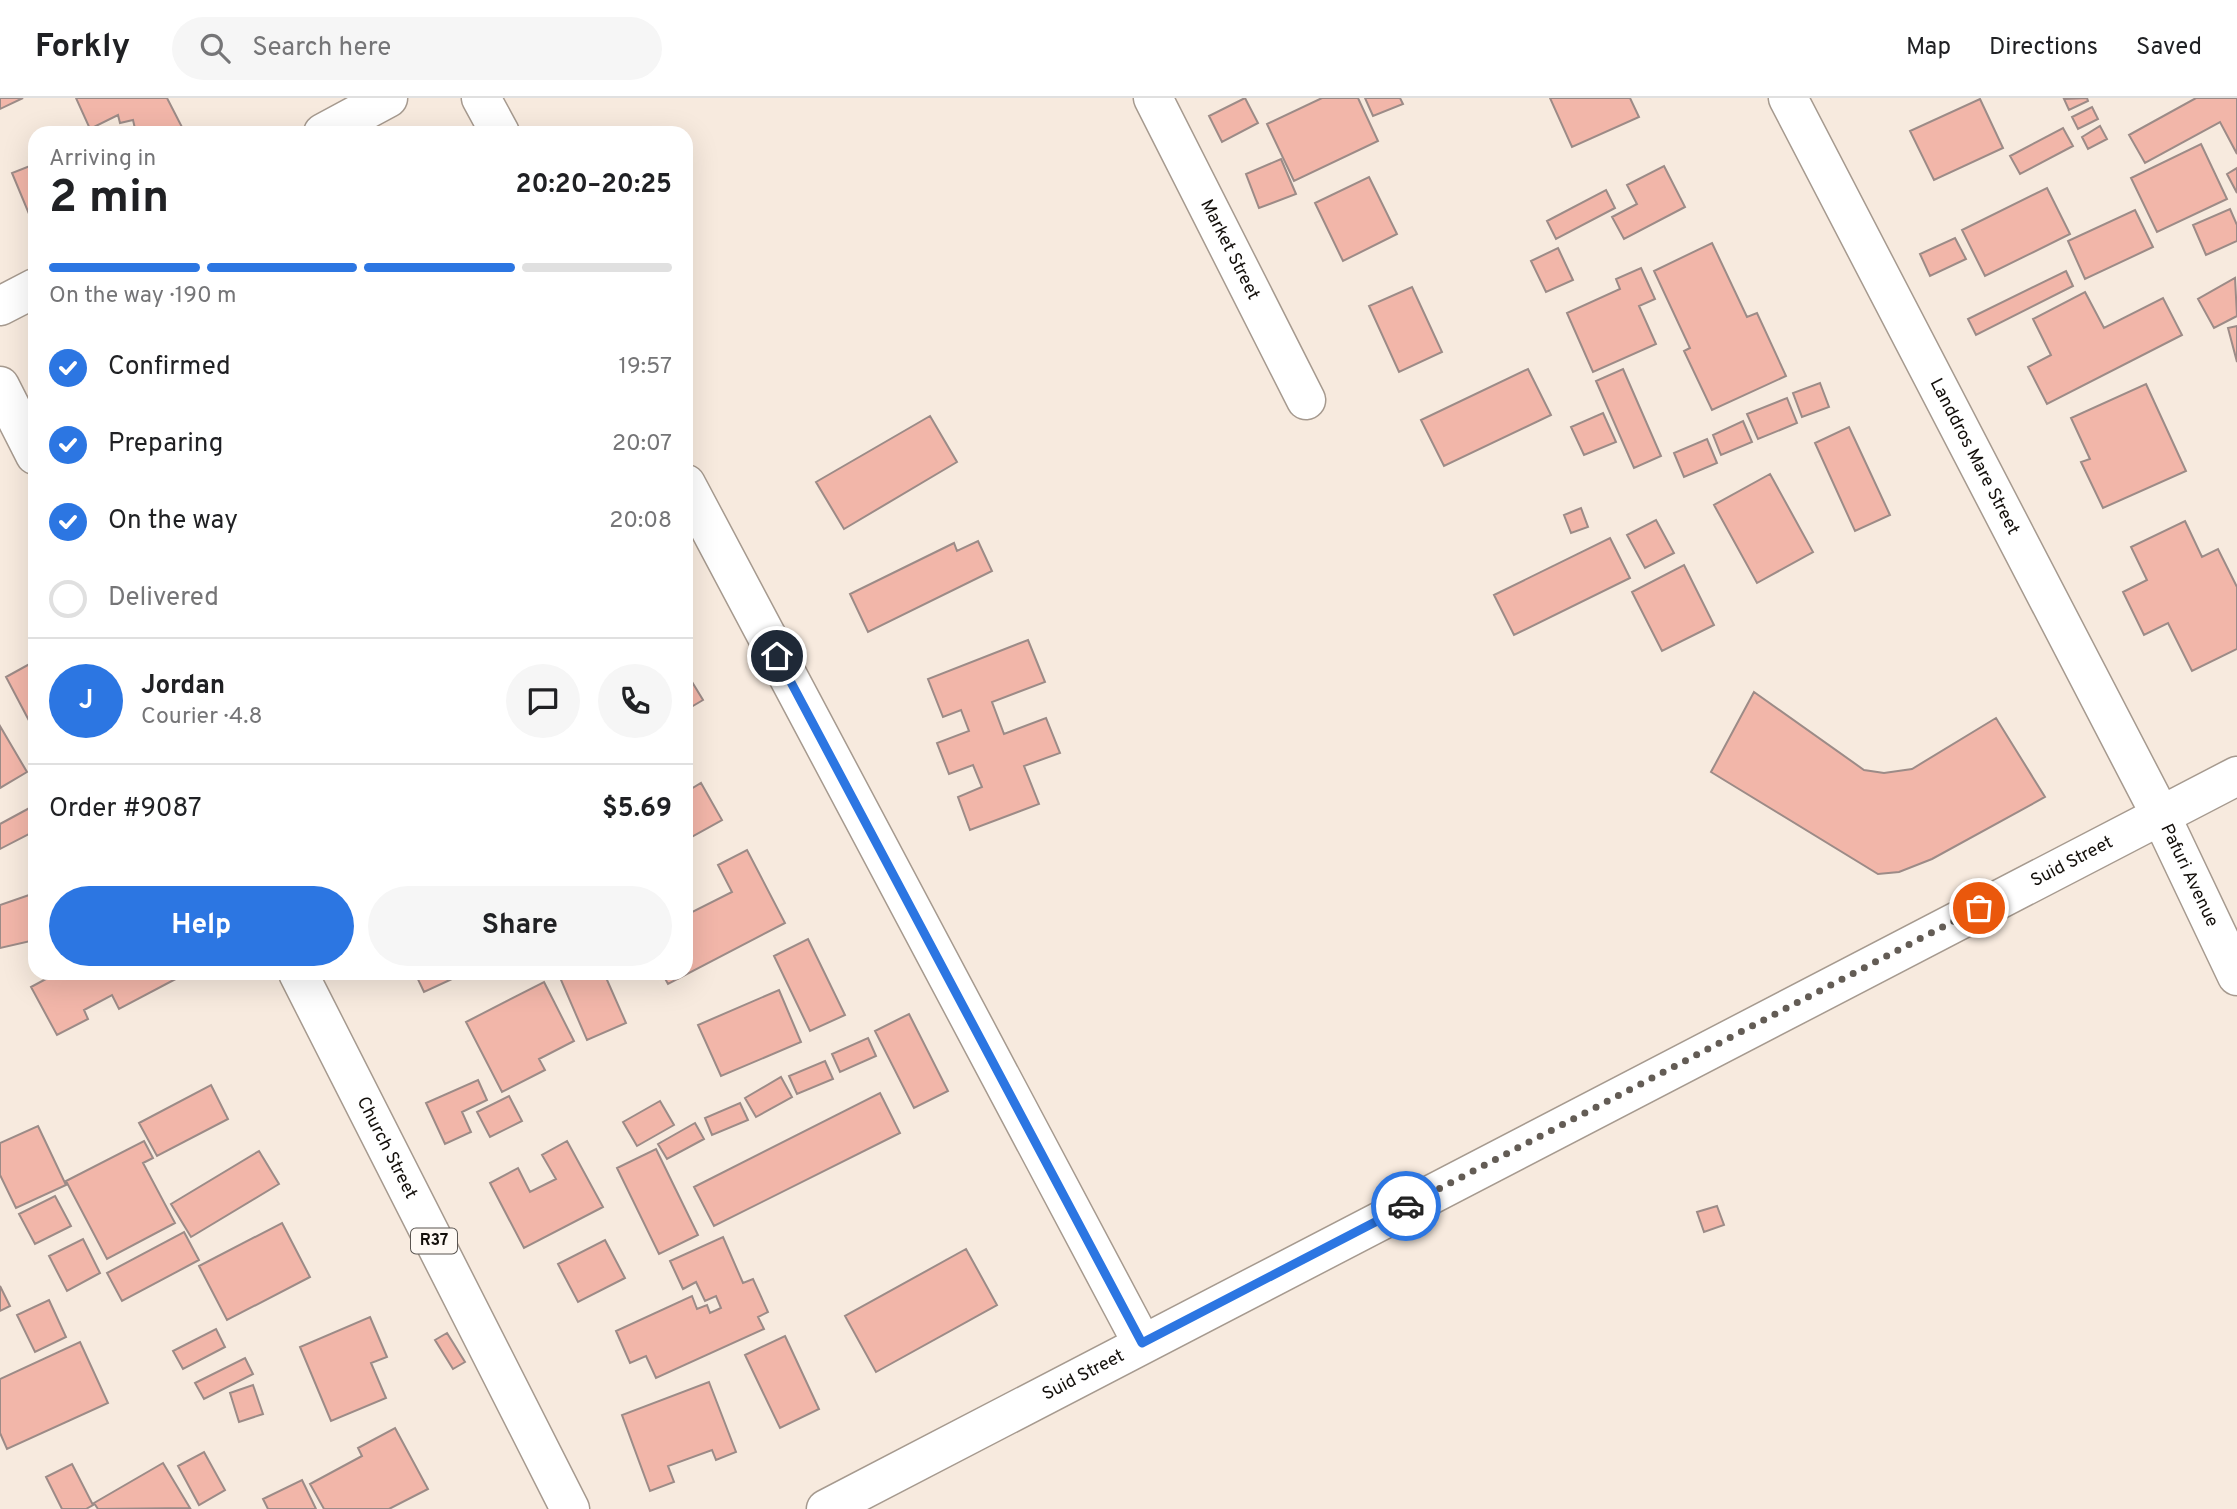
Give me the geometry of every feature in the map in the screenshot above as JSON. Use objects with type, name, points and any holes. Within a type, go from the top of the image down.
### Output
[{"type":"street","points":[[336,126],[388,98]]},
{"type":"street","points":[[481,98],[496,126]]},
{"type":"street","name":"Market Street","points":[[1153,98],[1306,400]]},
{"type":"street","name":"Landdros Mare Street","points":[[1788,98],[2161,814]]},
{"type":"street","points":[[0,306],[28,292]]},
{"type":"street","points":[[0,386],[28,441]]},
{"type":"street","points":[[693,497],[1142,1343]]},
{"type":"street","name":"Suid Street","points":[[826,1509],[1956,919],[2237,776]]},
{"type":"street","name":"Pafuri Avenue","points":[[2161,814],[2237,976]]},
{"type":"street","name":"Church Street","points":[[302,980],[570,1509]]},
{"type":"building","points":[[0,98],[23,98],[0,109]]},
{"type":"building","points":[[76,98],[167,98],[181,126],[134,126],[133,120],[120,123],[118,115],[96,126],[89,126]]},
{"type":"building","points":[[1245,98],[1258,123],[1222,142],[1209,116]]},
{"type":"building","points":[[1322,98],[1358,98],[1378,141],[1294,181],[1267,124]]},
{"type":"building","points":[[1365,98],[1400,98],[1403,104],[1373,116]]},
{"type":"building","points":[[1550,98],[1630,98],[1639,117],[1572,147]]},
{"type":"building","points":[[2087,98],[2088,101],[2069,110],[2064,99]]},
{"type":"building","points":[[2196,98],[2237,98],[2237,154],[2220,122],[2145,163],[2129,135]]},
{"type":"building","points":[[1980,99],[2003,148],[1934,180],[1910,131]]},
{"type":"building","points":[[2092,107],[2098,119],[2078,129],[2072,117]]},
{"type":"building","points":[[2100,126],[2107,139],[2088,149],[2082,137]]},
{"type":"building","points":[[2063,128],[2073,146],[2020,174],[2010,156]]},
{"type":"building","points":[[2201,144],[2227,199],[2157,232],[2131,178]]},
{"type":"building","points":[[1281,159],[1296,194],[1259,208],[1246,174]]},
{"type":"building","points":[[1664,166],[1685,207],[1624,239],[1612,217],[1637,204],[1627,185]]},
{"type":"building","points":[[28,167],[28,212],[12,173]]},
{"type":"building","points":[[2237,168],[2237,193],[2227,174]]},
{"type":"building","points":[[1369,177],[1397,234],[1343,261],[1315,203]]},
{"type":"building","points":[[2047,188],[2070,234],[1985,276],[1962,230]]},
{"type":"building","points":[[1606,190],[1615,208],[1556,239],[1547,221]]},
{"type":"building","points":[[2230,209],[2237,225],[2237,241],[2206,255],[2193,225]]},
{"type":"building","points":[[2135,210],[2153,247],[2085,279],[2068,241]]},
{"type":"building","points":[[1955,238],[1966,259],[1930,276],[1920,254]]},
{"type":"building","points":[[1712,243],[1747,317],[1757,313],[1786,376],[1712,410],[1684,351],[1690,348],[1654,271]]},
{"type":"building","points":[[1558,248],[1573,280],[1546,292],[1531,261]]},
{"type":"building","points":[[1641,268],[1655,299],[1639,306],[1656,344],[1593,372],[1567,313],[1620,289],[1616,279]]},
{"type":"building","points":[[2066,271],[2073,286],[1976,335],[1968,319]]},
{"type":"building","points":[[2235,278],[2237,316],[2214,328],[2198,299]]},
{"type":"building","points":[[1412,287],[1442,352],[1399,372],[1369,306]]},
{"type":"building","points":[[2085,292],[2104,328],[2163,298],[2182,335],[2047,404],[2028,367],[2051,355],[2033,319]]},
{"type":"building","points":[[2237,326],[2237,362],[2228,328]]},
{"type":"building","points":[[1528,369],[1551,415],[1444,466],[1421,420]]},
{"type":"building","points":[[1623,369],[1661,456],[1634,468],[1596,381]]},
{"type":"building","points":[[1820,383],[1829,407],[1802,417],[1793,393]]},
{"type":"building","points":[[2146,384],[2186,471],[2103,508],[2081,462],[2090,459],[2071,418]]},
{"type":"building","points":[[1787,398],[1797,423],[1758,439],[1747,414]]},
{"type":"building","points":[[1603,413],[1616,442],[1584,455],[1571,427]]},
{"type":"building","points":[[930,416],[957,462],[844,529],[816,482]]},
{"type":"building","points":[[1743,421],[1752,442],[1721,455],[1713,435]]},
{"type":"building","points":[[1849,427],[1890,515],[1855,531],[1815,443]]},
{"type":"building","points":[[1707,439],[1717,463],[1684,477],[1674,453]]},
{"type":"building","points":[[1770,474],[1813,552],[1757,583],[1714,505]]},
{"type":"building","points":[[1581,508],[1588,527],[1571,533],[1564,515]]},
{"type":"building","points":[[1656,520],[1674,553],[1645,568],[1627,535]]},
{"type":"building","points":[[2185,521],[2202,557],[2218,549],[2237,587],[2237,649],[2192,671],[2168,623],[2144,635],[2123,592],[2147,580],[2131,547]]},
{"type":"building","points":[[1610,538],[1630,578],[1514,635],[1494,595]]},
{"type":"building","points":[[978,541],[992,571],[868,632],[850,594],[954,543],[957,551]]},
{"type":"building","points":[[1684,565],[1714,625],[1662,651],[1632,592]]},
{"type":"building","points":[[1028,640],[1045,682],[992,702],[1004,734],[1046,718],[1060,753],[1024,766],[1039,804],[970,830],[958,797],[982,787],[973,765],[949,774],[937,743],[969,731],[961,710],[943,717],[928,679]]},
{"type":"building","points":[[28,665],[28,719],[6,677]]},
{"type":"building","points":[[693,684],[703,700],[693,706]]},
{"type":"building","points":[[1754,692],[1864,770],[1884,773],[1912,769],[1996,718],[2045,797],[1932,859],[1899,872],[1878,874],[1711,772]]},
{"type":"building","points":[[0,726],[27,772],[0,788]]},
{"type":"building","points":[[701,783],[722,820],[693,836],[693,788]]},
{"type":"building","points":[[28,809],[28,835],[0,849],[0,824]]},
{"type":"building","points":[[747,850],[785,923],[693,971],[693,912],[732,892],[718,865]]},
{"type":"building","points":[[28,895],[28,942],[0,948],[0,905]]},
{"type":"building","points":[[808,939],[845,1015],[810,1031],[774,956]]},
{"type":"building","points":[[44,980],[174,980],[119,1009],[112,995],[84,1010],[88,1019],[57,1035],[31,987]]},
{"type":"building","points":[[418,980],[450,980],[424,992]]},
{"type":"building","points":[[561,980],[607,980],[626,1023],[587,1040]]},
{"type":"building","points":[[544,982],[574,1041],[539,1059],[545,1070],[502,1092],[466,1022]]},
{"type":"building","points":[[779,990],[801,1042],[721,1076],[698,1025]]},
{"type":"building","points":[[909,1014],[948,1091],[914,1108],[875,1031]]},
{"type":"building","points":[[868,1038],[876,1056],[840,1072],[832,1054]]},
{"type":"building","points":[[825,1061],[833,1079],[797,1094],[789,1076]]},
{"type":"building","points":[[781,1077],[792,1097],[756,1117],[745,1098]]},
{"type":"building","points":[[478,1080],[487,1100],[462,1112],[471,1132],[445,1144],[426,1103]]},
{"type":"building","points":[[211,1085],[228,1119],[157,1156],[139,1123]]},
{"type":"building","points":[[880,1093],[900,1133],[714,1226],[694,1187]]},
{"type":"building","points":[[509,1096],[522,1121],[490,1137],[477,1112]]},
{"type":"building","points":[[660,1101],[674,1125],[637,1146],[623,1122]]},
{"type":"building","points":[[740,1103],[748,1120],[712,1135],[705,1118]]},
{"type":"building","points":[[695,1123],[704,1139],[667,1159],[658,1144]]},
{"type":"building","points":[[38,1126],[66,1185],[16,1208],[0,1175],[0,1143]]},
{"type":"building","points":[[144,1141],[153,1158],[143,1163],[175,1223],[107,1259],[66,1181]]},
{"type":"building","points":[[567,1141],[603,1207],[524,1248],[490,1183],[518,1168],[530,1192],[556,1179],[542,1155]]},
{"type":"building","points":[[656,1149],[698,1235],[659,1254],[617,1168]]},
{"type":"building","points":[[259,1151],[279,1184],[191,1237],[171,1204]]},
{"type":"building","points":[[55,1196],[71,1226],[35,1244],[19,1214]]},
{"type":"building","points":[[1717,1206],[1724,1225],[1704,1232],[1697,1212]]},
{"type":"building","points":[[282,1223],[310,1277],[227,1320],[199,1266]]},
{"type":"building","points":[[184,1232],[199,1260],[122,1301],[107,1273]]},
{"type":"building","points":[[723,1237],[743,1283],[753,1279],[768,1312],[758,1317],[764,1329],[656,1378],[646,1356],[630,1363],[616,1331],[692,1296],[697,1309],[707,1305],[710,1313],[721,1308],[716,1296],[705,1301],[696,1282],[683,1289],[670,1261]]},
{"type":"building","points":[[83,1239],[100,1273],[67,1291],[49,1256]]},
{"type":"building","points":[[605,1240],[625,1278],[578,1302],[558,1264]]},
{"type":"building","points":[[966,1249],[997,1305],[876,1372],[845,1316]]},
{"type":"building","points":[[0,1286],[10,1306],[0,1311]]},
{"type":"building","points":[[49,1300],[66,1337],[35,1352],[17,1315]]},
{"type":"building","points":[[370,1317],[387,1357],[371,1363],[386,1398],[331,1421],[300,1347]]},
{"type":"building","points":[[216,1329],[225,1347],[183,1369],[173,1351]]},
{"type":"building","points":[[447,1333],[465,1362],[453,1369],[435,1340]]},
{"type":"building","points":[[785,1336],[819,1409],[780,1428],[745,1355]]},
{"type":"building","points":[[80,1342],[108,1403],[7,1449],[0,1433],[0,1379]]},
{"type":"building","points":[[245,1358],[253,1374],[204,1399],[195,1383]]},
{"type":"building","points":[[709,1382],[736,1452],[716,1460],[712,1450],[668,1466],[674,1482],[650,1491],[622,1415]]},
{"type":"building","points":[[253,1385],[263,1414],[239,1422],[230,1393]]},
{"type":"building","points":[[395,1428],[428,1489],[389,1509],[324,1509],[310,1484],[362,1456],[358,1448]]},
{"type":"building","points":[[204,1452],[225,1490],[199,1505],[178,1466]]},
{"type":"building","points":[[163,1463],[190,1508],[98,1509],[94,1503]]},
{"type":"building","points":[[72,1464],[93,1505],[86,1509],[62,1509],[46,1477]]},
{"type":"building","points":[[302,1480],[316,1509],[268,1509],[263,1499]]},
{"type":"way so far","points":[[1406,1206],[1979,908]]},
{"type":"route","points":[[777,656],[1142,1343],[1406,1206]]}]
